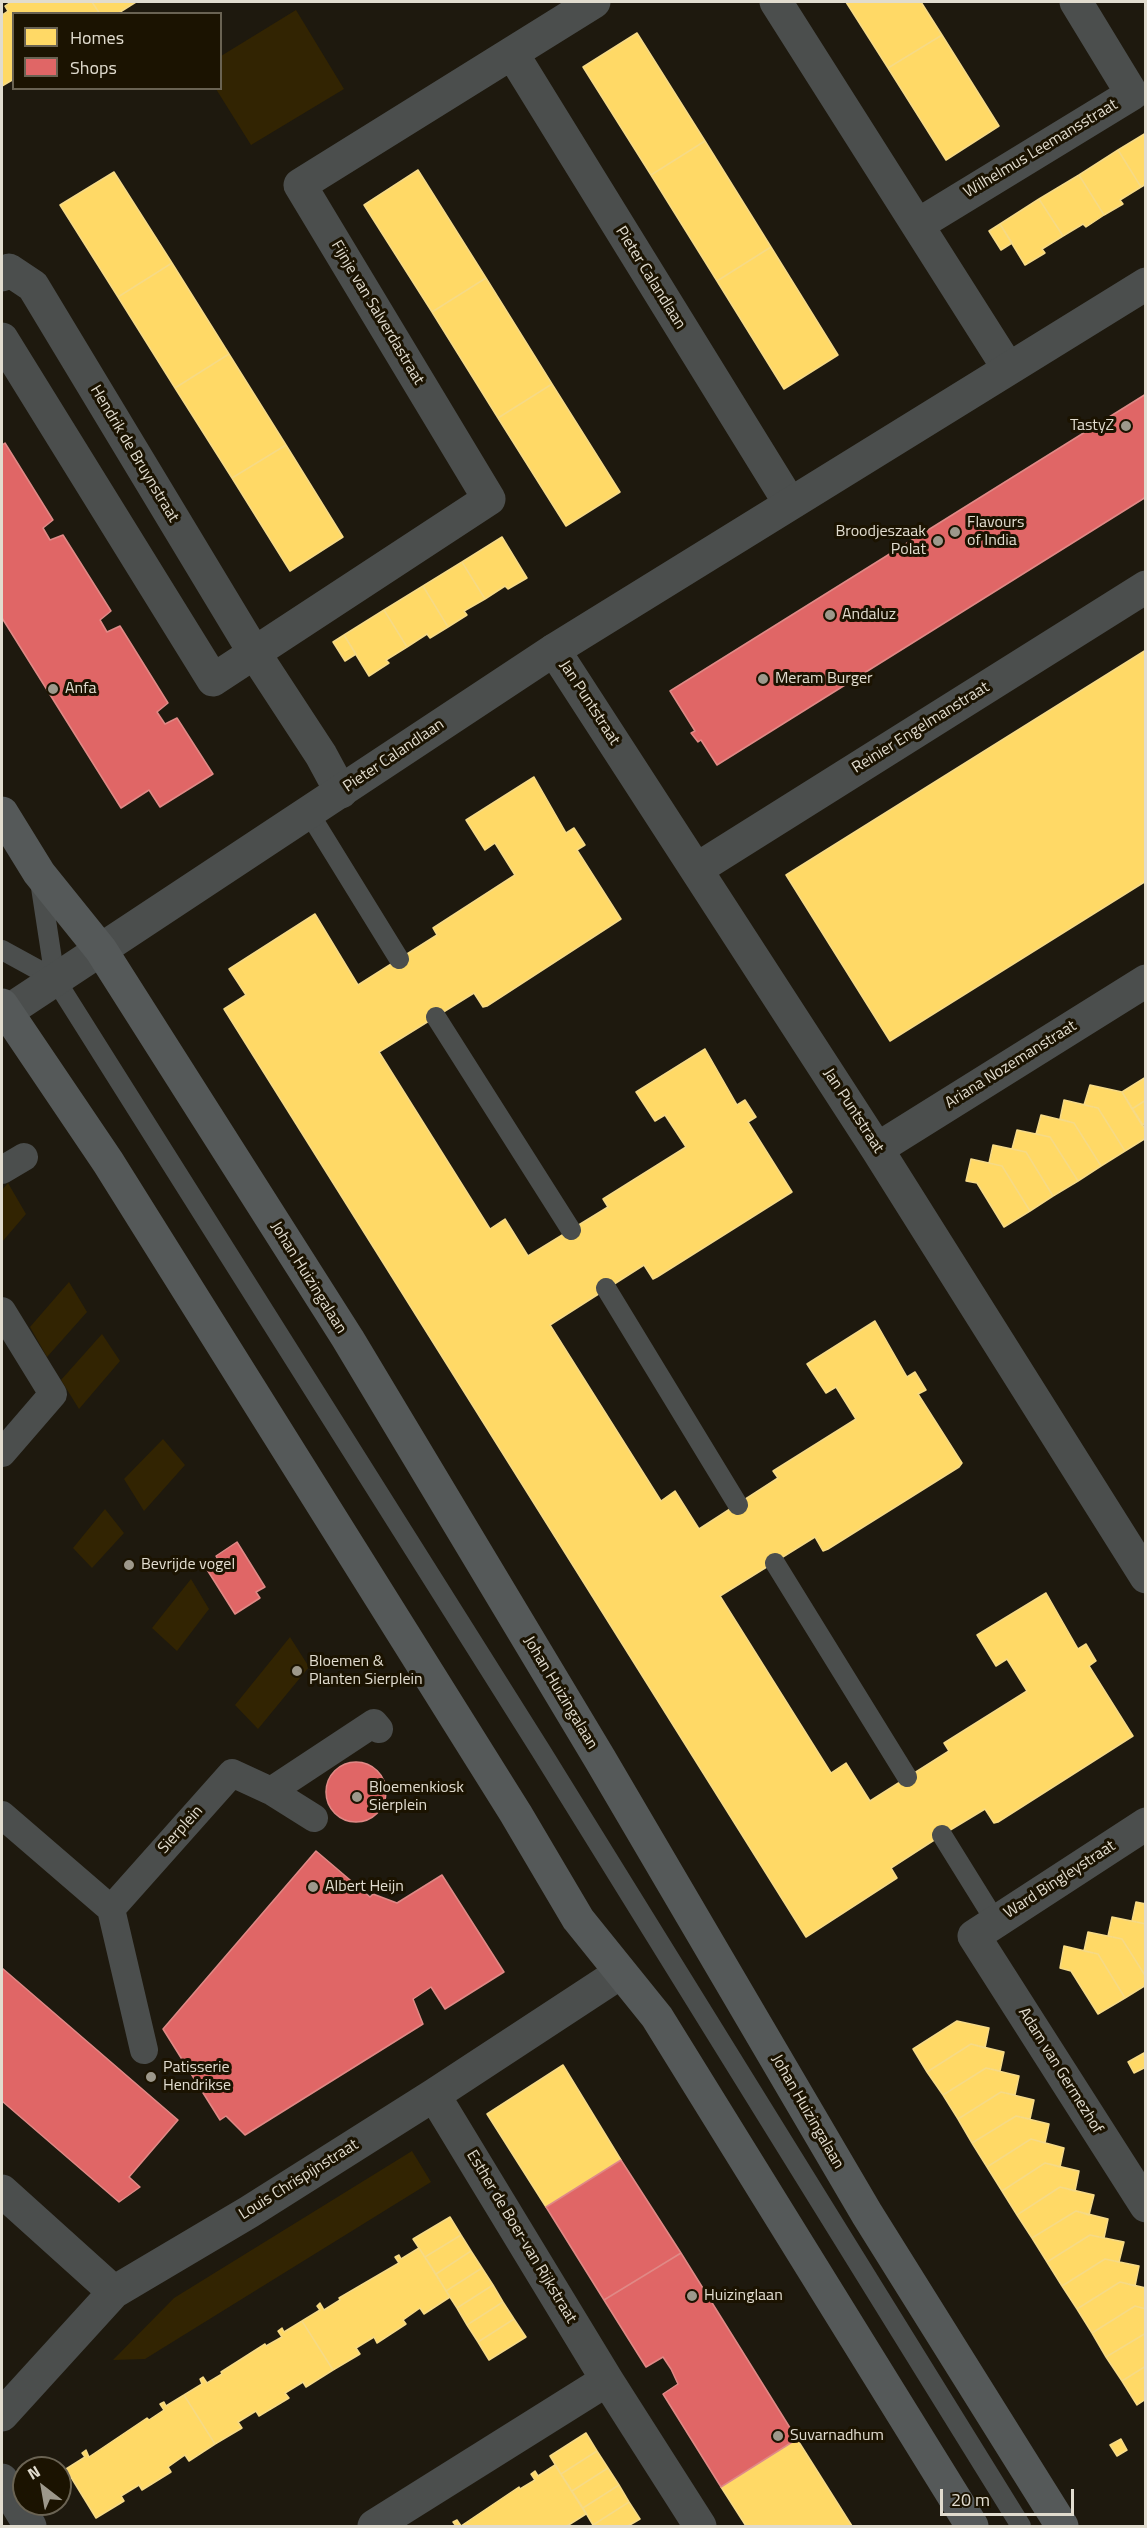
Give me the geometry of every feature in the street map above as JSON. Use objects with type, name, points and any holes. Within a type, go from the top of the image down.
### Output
[{"type":"main road","name":"Johan Huizingalaan","points":[[2,813],[39,873],[101,950],[348,1339],[595,1751],[867,2214],[1062,2526]]},
{"type":"main road","points":[[3,1011],[108,1162],[516,1814],[578,1918],[657,2017],[972,2526]]},
{"type":"street","name":"Fijnje van Salverdastraat","points":[[255,654],[489,499],[300,184],[594,2]]},
{"type":"street","points":[[776,2],[919,224],[1008,368]]},
{"type":"street","name":"Wilhelmus Leemansstraat","points":[[919,224],[1132,94],[1076,2]]},
{"type":"street","name":"Pieter Calandlaan","points":[[512,53],[789,502]]},
{"type":"street","name":"Hendrik de Bruynstraat","points":[[2,275],[9,270],[33,286],[255,654],[321,755],[341,792]]},
{"type":"street","name":"Pieter Calandlaan","points":[[3,1011],[101,950],[554,650],[789,502],[1146,284]]},
{"type":"street","points":[[2,339],[213,680],[255,654]]},
{"type":"street","name":"Reinier Engelmanstraat","points":[[697,869],[1146,587]]},
{"type":"street","name":"Jan Puntstraat","points":[[554,650],[878,1149],[1146,1577]]},
{"type":"street","name":"Ariana Nozemanstraat","points":[[878,1149],[1146,981]]},
{"type":"street","points":[[2,1311],[53,1394],[2,1454]]},
{"type":"street","points":[[315,1818],[271,1791],[374,1722],[379,1729]]},
{"type":"street","name":"Sierplein","points":[[111,1909],[232,1773],[271,1791]]},
{"type":"street","points":[[2,1815],[111,1909],[144,2050]]},
{"type":"street","name":"Ward Bingleystraat","points":[[985,1928],[1146,1824]]},
{"type":"street","name":"Adam van Germezhof","points":[[985,1928],[1146,2206]]},
{"type":"street","name":"Louis Chrispijnstraat","points":[[2,2415],[114,2292],[249,2212],[434,2095],[620,1973]]},
{"type":"street","name":"Esther de Boer-van Rijkstraat","points":[[434,2095],[607,2380],[700,2526]]},
{"type":"street","points":[[2,2191],[114,2292]]},
{"type":"street","points":[[374,2526],[607,2380]]},
{"type":"street","points":[[2,2480],[30,2526]]},
{"type":"lane","points":[[309,813],[399,959]]},
{"type":"lane","name":"Johan Huizingalaan","points":[[39,873],[55,979],[541,1751],[593,1839],[1021,2526]]},
{"type":"lane","name":"Johan Huizingalaan","points":[[2,950],[55,979]]},
{"type":"lane","points":[[436,1017],[571,1230]]},
{"type":"lane","points":[[606,1288],[738,1504]]},
{"type":"lane","points":[[775,1563],[907,1777]]},
{"type":"lane","points":[[942,1835],[985,1928]]},
{"type":"shaded area","points":[[296,10],[344,89],[251,145],[217,90],[222,90],[222,55]]},
{"type":"shaded area","points":[[8,1183],[26,1214],[2,1242],[2,1190]]},
{"type":"shaded area","points":[[69,1282],[87,1312],[47,1357],[30,1327]]},
{"type":"shaded area","points":[[102,1334],[120,1361],[79,1409],[61,1380]]},
{"type":"shaded area","points":[[163,1439],[185,1465],[144,1511],[124,1479]]},
{"type":"shaded area","points":[[105,1509],[124,1533],[92,1568],[73,1548]]},
{"type":"shaded area","points":[[191,1579],[209,1609],[177,1651],[152,1628]]},
{"type":"shaded area","points":[[290,1637],[309,1667],[258,1729],[235,1705]]},
{"type":"shaded area","points":[[412,2151],[431,2182],[145,2359],[113,2360],[174,2298]]},
{"type":"building: Homes","points":[[11,2],[92,2],[99,12],[12,12],[12,80],[2,86],[2,15],[8,11],[5,6]]},
{"type":"building: Homes","points":[[92,2],[136,2],[120,12],[99,12]]},
{"type":"building: Homes","points":[[846,2],[921,2],[942,35],[888,68]]},
{"type":"building: Homes","points":[[637,33],[705,141],[651,175],[583,67]]},
{"type":"building: Homes","points":[[942,35],[999,126],[946,160],[888,68]]},
{"type":"building: Homes","points":[[1146,133],[1146,184],[1141,187],[1118,150]]},
{"type":"building: Homes","points":[[705,141],[771,247],[717,281],[651,175]]},
{"type":"building: Homes","points":[[1118,150],[1141,187],[1120,200],[1123,204],[1104,215],[1079,175]]},
{"type":"building: Homes","points":[[418,170],[486,278],[432,312],[364,205]]},
{"type":"building: Homes","points":[[114,172],[172,263],[118,297],[60,205]]},
{"type":"building: Homes","points":[[1079,175],[1104,215],[1086,227],[1083,224],[1063,236],[1039,199]]},
{"type":"building: Homes","points":[[1039,199],[1063,236],[1042,249],[1045,253],[1025,265],[1000,224]]},
{"type":"building: Homes","points":[[1000,224],[1012,243],[1001,250],[989,231]]},
{"type":"building: Homes","points":[[771,247],[838,355],[784,389],[717,281]]},
{"type":"building: Homes","points":[[172,263],[229,354],[175,388],[118,297]]},
{"type":"building: Homes","points":[[486,278],[552,384],[498,418],[432,312]]},
{"type":"building: Homes","points":[[229,354],[286,445],[232,478],[175,388]]},
{"type":"building: Homes","points":[[552,384],[620,492],[566,526],[498,418]]},
{"type":"building: Homes","points":[[286,445],[343,537],[290,571],[232,478]]},
{"type":"building: Homes","points":[[502,537],[527,578],[508,589],[505,586],[485,599],[462,562]]},
{"type":"building: Homes","points":[[462,562],[485,599],[464,611],[467,615],[448,627],[423,586]]},
{"type":"building: Homes","points":[[423,586],[448,627],[430,638],[427,634],[407,647],[384,610]]},
{"type":"building: Homes","points":[[384,610],[407,647],[386,660],[389,663],[369,676],[344,635]]},
{"type":"building: Homes","points":[[344,635],[356,654],[345,661],[333,642]]},
{"type":"building: Homes","points":[[1146,650],[1146,881],[890,1041],[786,875]]},
{"type":"building: Homes","points":[[534,777],[566,833],[574,828],[585,845],[577,850],[621,919],[487,1006],[483,1007],[474,993],[379,1052],[490,1229],[505,1219],[528,1256],[608,1207],[603,1199],[686,1147],[665,1115],[655,1121],[636,1092],[705,1049],[737,1105],[745,1100],[756,1117],[748,1122],[792,1192],[657,1277],[653,1279],[644,1265],[550,1325],[661,1501],[675,1491],[699,1529],[778,1478],[773,1471],[856,1419],[836,1387],[826,1393],[807,1364],[875,1321],[907,1377],[915,1372],[926,1390],[918,1394],[962,1463],[959,1467],[828,1549],[823,1551],[815,1537],[720,1596],[831,1773],[846,1763],[870,1801],[949,1751],[944,1743],[1027,1691],[1007,1659],[996,1666],[977,1635],[1046,1593],[1078,1649],[1086,1644],[1096,1661],[1089,1666],[1133,1736],[998,1822],[994,1823],[985,1809],[942,1835],[891,1868],[897,1878],[806,1937],[224,1009],[246,995],[229,969],[315,914],[358,985],[437,935],[433,928],[515,875],[495,843],[485,850],[466,820]]},
{"type":"building: Homes","points":[[1146,1077],[1146,1100],[1132,1109],[1122,1092]]},
{"type":"building: Homes","points":[[1090,1085],[1122,1092],[1146,1130],[1146,1138],[1125,1151],[1098,1108],[1084,1105]]},
{"type":"building: Homes","points":[[1064,1100],[1098,1108],[1125,1151],[1101,1166],[1074,1123],[1060,1119]]},
{"type":"building: Homes","points":[[1146,1100],[1146,1123],[1142,1125],[1132,1109]]},
{"type":"building: Homes","points":[[1041,1115],[1074,1123],[1101,1166],[1078,1181],[1050,1137],[1036,1134]]},
{"type":"building: Homes","points":[[1017,1130],[1050,1137],[1078,1181],[1053,1196],[1026,1152],[1012,1149]]},
{"type":"building: Homes","points":[[993,1145],[1026,1152],[1053,1196],[1030,1211],[1002,1166],[989,1163]]},
{"type":"building: Homes","points":[[971,1159],[1002,1166],[1030,1211],[1004,1227],[977,1183],[966,1181]]},
{"type":"building: Homes","points":[[1136,1902],[1146,1904],[1146,1924],[1132,1921]]},
{"type":"building: Homes","points":[[1112,1917],[1146,1924],[1146,1977],[1122,1939],[1108,1936]]},
{"type":"building: Homes","points":[[1088,1932],[1122,1939],[1146,1977],[1146,1985],[1125,1998],[1098,1954],[1084,1951]]},
{"type":"building: Homes","points":[[1064,1946],[1098,1954],[1125,1998],[1098,2014],[1071,1971],[1060,1968]]},
{"type":"building: Homes","points":[[957,2021],[989,2028],[985,2048],[971,2044],[927,2072],[913,2049]]},
{"type":"building: Homes","points":[[971,2044],[1004,2052],[1000,2071],[986,2068],[943,2095],[927,2072]]},
{"type":"building: Homes","points":[[1144,2053],[1146,2067],[1134,2073],[1128,2062]]},
{"type":"building: Homes","points":[[563,2065],[621,2160],[546,2207],[487,2114]]},
{"type":"building: Homes","points":[[986,2068],[1019,2076],[1015,2095],[1001,2092],[958,2119],[943,2095]]},
{"type":"building: Homes","points":[[1001,2092],[1034,2100],[1030,2119],[1016,2116],[972,2143],[958,2119]]},
{"type":"building: Homes","points":[[1016,2116],[1049,2124],[1045,2143],[1031,2139],[987,2167],[972,2143]]},
{"type":"building: Homes","points":[[1031,2139],[1064,2148],[1060,2167],[1045,2163],[1002,2191],[987,2167]]},
{"type":"building: Homes","points":[[1045,2163],[1079,2171],[1075,2191],[1060,2187],[1017,2215],[1002,2191]]},
{"type":"building: Homes","points":[[1060,2187],[1094,2195],[1089,2215],[1076,2211],[1032,2238],[1017,2215]]},
{"type":"building: Homes","points":[[1076,2211],[1108,2219],[1104,2238],[1090,2235],[1047,2262],[1032,2238]]},
{"type":"building: Homes","points":[[450,2217],[461,2235],[425,2257],[413,2239]]},
{"type":"building: Homes","points":[[461,2235],[471,2251],[436,2274],[425,2257]]},
{"type":"building: Homes","points":[[1090,2235],[1124,2242],[1119,2262],[1105,2259],[1062,2286],[1047,2262]]},
{"type":"building: Homes","points":[[419,2248],[450,2297],[424,2314],[420,2308],[403,2320],[406,2324],[377,2343],[374,2337],[356,2348],[360,2354],[333,2370],[302,2321],[320,2310],[317,2306],[320,2303],[324,2310],[340,2300],[339,2298],[399,2263],[395,2257],[399,2255],[401,2259]]},
{"type":"building: Homes","points":[[471,2251],[482,2268],[446,2291],[436,2274]]},
{"type":"building: Homes","points":[[1105,2259],[1139,2266],[1135,2286],[1120,2282],[1077,2309],[1062,2286]]},
{"type":"building: Homes","points":[[482,2268],[493,2285],[457,2308],[446,2291]]},
{"type":"building: Homes","points":[[1120,2282],[1146,2288],[1146,2309],[1135,2306],[1092,2333],[1077,2309]]},
{"type":"building: Homes","points":[[493,2285],[503,2302],[467,2325],[457,2308]]},
{"type":"building: Homes","points":[[503,2302],[514,2319],[478,2342],[467,2325]]},
{"type":"building: Homes","points":[[1135,2306],[1146,2309],[1146,2333],[1106,2357],[1092,2333]]},
{"type":"building: Homes","points":[[514,2319],[526,2337],[489,2360],[478,2342]]},
{"type":"building: Homes","points":[[302,2321],[333,2370],[306,2387],[303,2382],[285,2393],[289,2398],[259,2416],[256,2411],[238,2422],[242,2428],[215,2444],[184,2395],[202,2384],[200,2379],[203,2377],[207,2383],[265,2344],[266,2346],[282,2337],[278,2331],[282,2328],[284,2332]]},
{"type":"building: Homes","points":[[1146,2333],[1146,2366],[1122,2381],[1106,2357]]},
{"type":"building: Homes","points":[[1146,2366],[1146,2399],[1137,2405],[1122,2381]]},
{"type":"building: Homes","points":[[184,2395],[215,2444],[189,2461],[185,2455],[168,2467],[171,2472],[142,2490],[139,2485],[121,2496],[124,2501],[96,2518],[72,2479],[72,2465],[85,2457],[82,2453],[86,2450],[89,2457],[147,2418],[149,2420],[164,2410],[160,2404],[164,2402],[166,2406]]},
{"type":"building: Homes","points":[[586,2433],[597,2451],[561,2474],[550,2456]]},
{"type":"building: Homes","points":[[797,2439],[852,2526],[746,2526],[721,2487]]},
{"type":"building: Homes","points":[[1121,2439],[1127,2450],[1117,2456],[1110,2445]]},
{"type":"building: Homes","points":[[597,2451],[608,2468],[572,2491],[561,2474]]},
{"type":"building: Homes","points":[[555,2465],[586,2514],[567,2526],[461,2526],[519,2487],[520,2489],[535,2480],[531,2474],[535,2471],[538,2476]]},
{"type":"building: Homes","points":[[608,2468],[619,2485],[583,2508],[572,2491]]},
{"type":"building: Homes","points":[[619,2485],[629,2502],[593,2525],[583,2508]]},
{"type":"building: Homes","points":[[629,2502],[640,2519],[628,2526],[593,2525]]},
{"type":"building: Homes","points":[[457,2520],[461,2526],[456,2526],[453,2522]]},
{"type":"building: Shops","points":[[1146,394],[1146,497],[717,765],[701,740],[698,742],[691,733],[695,731],[670,691]]},
{"type":"building: Shops","points":[[5,443],[53,520],[43,528],[50,540],[63,535],[111,611],[100,620],[107,632],[120,626],[168,703],[157,712],[165,724],[177,718],[213,774],[160,807],[149,790],[121,808],[2,618],[2,445]]},
{"type":"building: Shops","points":[[237,1542],[265,1587],[256,1592],[260,1598],[235,1614],[206,1568],[218,1560],[216,1556]]},
{"type":"building: Shops","points":[[350,1762],[362,1762],[378,1770],[384,1780],[386,1792],[384,1804],[378,1814],[362,1822],[350,1822],[334,1814],[326,1798],[326,1786],[334,1770]]},
{"type":"building: Shops","points":[[316,1851],[370,1897],[373,1894],[397,1903],[442,1875],[504,1972],[445,2009],[431,1987],[413,1999],[423,2024],[245,2135],[226,2116],[220,2120],[163,2029]]},
{"type":"building: Shops","points":[[2,1968],[178,2120],[129,2177],[140,2187],[119,2202],[2,2101]]},
{"type":"building: Shops","points":[[621,2160],[681,2253],[604,2300],[546,2207]]},
{"type":"building: Shops","points":[[681,2253],[797,2439],[721,2487],[663,2394],[678,2384],[671,2369],[663,2357],[646,2367],[604,2300]]},
{"type":"place","name":"TastyZ","points":[[1126,426]]},
{"type":"place","name":"Flavours of India","points":[[955,532]]},
{"type":"place","name":"Broodjeszaak Polat","points":[[938,541]]},
{"type":"place","name":"Andaluz","points":[[830,615]]},
{"type":"place","name":"Meram Burger","points":[[763,679]]},
{"type":"place","name":"Anfa","points":[[53,689]]},
{"type":"place","name":"Bevrijde vogel","points":[[129,1565]]},
{"type":"place","name":"Bloemen & Planten Sierplein","points":[[297,1671]]},
{"type":"place","name":"Bloemenkiosk Sierplein","points":[[357,1797]]},
{"type":"place","name":"Albert Heijn","points":[[313,1887]]},
{"type":"place","name":"Patisserie Hendrikse","points":[[151,2077]]},
{"type":"place","name":"Huizinglaan","points":[[692,2296]]},
{"type":"place","name":"Suvarnadhum","points":[[778,2436]]}]
